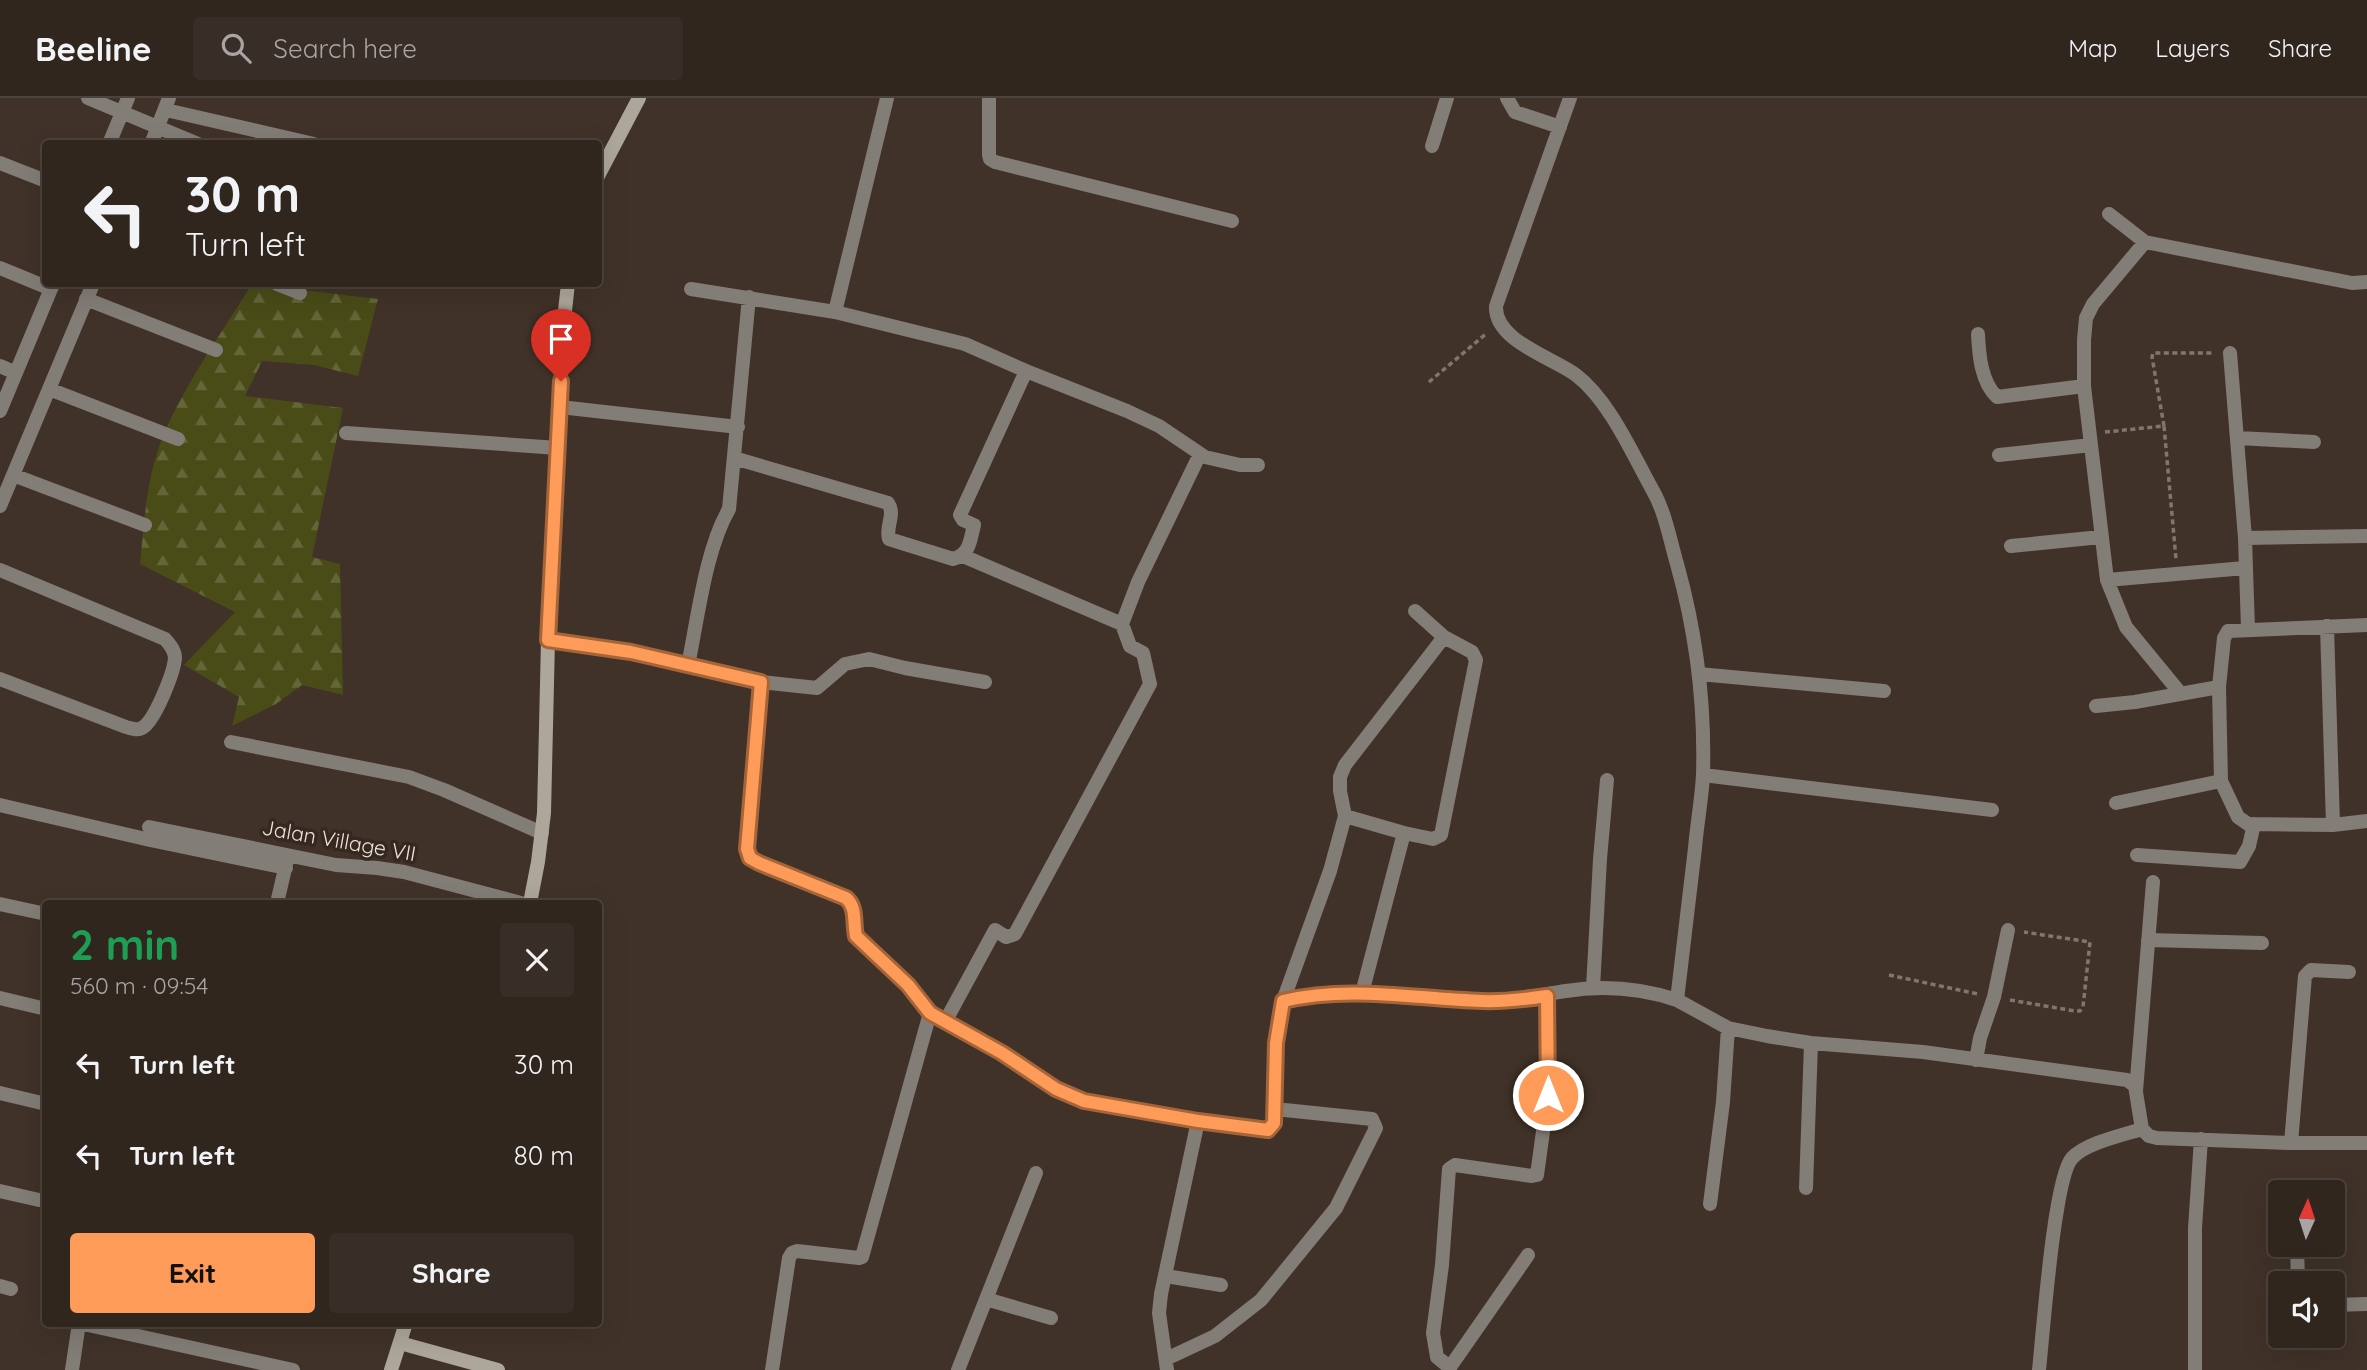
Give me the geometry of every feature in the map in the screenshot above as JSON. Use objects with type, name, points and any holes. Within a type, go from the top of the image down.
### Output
[{"type":"main road","points":[[602,168],[639,98]]},
{"type":"main road","points":[[531,900],[542,833],[546,780],[548,640],[568,287]]},
{"type":"main road","points":[[391,1370],[405,1327]]},
{"type":"main road","points":[[400,1343],[498,1370]]},
{"type":"street","points":[[88,98],[125,108],[156,126],[190,140]]},
{"type":"street","points":[[835,312],[887,98]]},
{"type":"street","points":[[989,98],[989,155],[995,162],[1232,221]]},
{"type":"street","points":[[1432,146],[1447,98]]},
{"type":"street","points":[[1507,98],[1515,112],[1560,127]]},
{"type":"street","points":[[1570,98],[1495,315],[1510,334],[1539,355],[1575,374],[1593,390],[1607,408],[1655,494],[1689,607],[1699,674],[1703,775],[1677,1000]]},
{"type":"street","points":[[152,140],[167,104],[187,115],[296,140]]},
{"type":"street","points":[[111,140],[125,108]]},
{"type":"street","points":[[181,136],[187,115]]},
{"type":"street","points":[[0,163],[42,179]]},
{"type":"street","points":[[2109,214],[2145,242],[2352,283],[2367,282]]},
{"type":"street","points":[[2145,242],[2093,304],[2086,318],[2084,386],[2107,580],[2126,627],[2180,694]]},
{"type":"street","points":[[0,268],[42,283]]},
{"type":"street","points":[[0,411],[52,287]]},
{"type":"street","points":[[0,506],[92,287]]},
{"type":"street","points":[[285,287],[300,293]]},
{"type":"street","points":[[691,289],[835,312],[965,344],[1127,411],[1159,426],[1200,454],[1240,465],[1258,464]]},
{"type":"street","points":[[688,665],[709,566],[722,521],[729,509],[748,297]]},
{"type":"street","points":[[86,299],[216,350]]},
{"type":"street","points":[[1978,334],[1983,371],[1997,397],[2084,386]]},
{"type":"street","points":[[2230,353],[2245,538],[2248,629]]},
{"type":"street","points":[[0,366],[16,373]]},
{"type":"street","points":[[734,458],[888,503],[892,513],[887,533],[889,539],[953,559],[963,556],[968,550],[974,525],[963,520],[960,515],[1026,371]]},
{"type":"street","points":[[49,389],[178,439]]},
{"type":"street","points":[[560,407],[738,427]]},
{"type":"street","points":[[346,433],[558,448]]},
{"type":"street","points":[[2238,438],[2314,442]]},
{"type":"street","points":[[1999,454],[2090,439]]},
{"type":"street","points":[[946,1022],[995,930],[1006,937],[1015,934],[1150,684],[1143,653],[1130,646],[1122,624],[1138,582],[1200,454]]},
{"type":"street","points":[[13,475],[145,525]]},
{"type":"street","points":[[2245,538],[2367,536]]},
{"type":"street","points":[[2011,546],[2101,537]]},
{"type":"street","points":[[963,556],[1122,624]]},
{"type":"street","points":[[2107,580],[2245,568]]},
{"type":"street","points":[[0,570],[165,639],[173,648],[175,656],[158,705],[144,727],[136,729],[0,679]]},
{"type":"street","points":[[1345,816],[1433,839],[1441,835],[1476,660],[1472,652],[1444,637],[1415,611]]},
{"type":"street","points":[[2367,625],[2228,631],[2224,638],[2219,687],[2221,781],[2242,822],[2333,825],[2367,821]]},
{"type":"street","points":[[2327,626],[2333,825]]},
{"type":"street","points":[[761,682],[747,849],[750,858],[846,898],[853,908],[856,936],[908,985],[930,1013],[1002,1053],[1071,1097],[1198,1121],[1268,1130],[1274,1123],[1276,1043],[1283,1001],[1330,871],[1345,816],[1340,777],[1345,765],[1444,637]]},
{"type":"street","points":[[548,640],[631,652],[761,682],[817,688],[845,664],[869,659],[985,682]]},
{"type":"street","points":[[1699,674],[1884,691]]},
{"type":"street","points":[[2096,705],[2219,687]]},
{"type":"street","points":[[231,742],[409,778],[478,804],[542,833]]},
{"type":"street","points":[[1703,775],[1992,810]]},
{"type":"street","points":[[1593,988],[1600,859],[1608,780]]},
{"type":"street","points":[[2116,803],[2221,781]]},
{"type":"street","name":"Jalan Village VII","points":[[0,805],[163,843],[287,861],[377,867],[509,900]]},
{"type":"street","points":[[2137,855],[2240,862],[2249,846],[2254,824]]},
{"type":"street","name":"Jalan Village VII","points":[[149,827],[287,861]]},
{"type":"street","points":[[1362,993],[1404,833]]},
{"type":"street","points":[[278,900],[287,861]]},
{"type":"street","points":[[2136,1091],[2153,882]]},
{"type":"street","points":[[0,904],[42,913]]},
{"type":"street","points":[[1976,1060],[1980,1038],[1994,997],[2008,930]]},
{"type":"street","points":[[2148,940],[2262,943]]},
{"type":"street","points":[[2291,1143],[2305,976],[2311,970],[2320,969],[2349,972]]},
{"type":"street","points":[[1283,1001],[1322,994],[1362,993],[1485,1002],[1593,988],[1649,991],[1677,1000],[1728,1028],[1811,1043],[1923,1052],[2127,1080],[2135,1086],[2142,1129],[2149,1136],[2157,1138],[2367,1143]]},
{"type":"street","points":[[1528,1255],[1449,1368],[1437,1357],[1433,1333],[1442,1265],[1448,1169],[1455,1165],[1536,1175],[1548,1095],[1547,996]]},
{"type":"street","points":[[0,998],[42,1008]]},
{"type":"street","points":[[772,1370],[789,1258],[792,1253],[797,1251],[862,1257],[930,1013]]},
{"type":"street","points":[[1710,1204],[1723,1102],[1728,1028]]},
{"type":"street","points":[[1807,1188],[1811,1043]]},
{"type":"street","points":[[0,1093],[42,1103]]},
{"type":"street","points":[[1198,1121],[1159,1313],[1167,1365],[1214,1336],[1261,1300],[1336,1208],[1376,1128],[1372,1119],[1275,1109]]},
{"type":"street","points":[[2039,1370],[2056,1220],[2068,1164],[2081,1150],[2142,1129]]},
{"type":"street","points":[[2195,1370],[2194,1228],[2201,1139]]},
{"type":"street","points":[[958,1370],[1036,1173]]},
{"type":"street","points":[[0,1191],[39,1200]]},
{"type":"street","points":[[1166,1276],[1221,1285]]},
{"type":"street","points":[[986,1299],[1051,1318]]},
{"type":"street","points":[[2345,1305],[2367,1304]]},
{"type":"street","points":[[72,1370],[78,1327]]},
{"type":"street","points":[[97,1327],[293,1370]]},
{"type":"path","points":[[1429,382],[1499,322]]},
{"type":"path","points":[[2177,574],[2164,426],[2152,357],[2153,353],[2230,353]]},
{"type":"path","points":[[2090,439],[2164,426]]},
{"type":"path","points":[[2008,930],[2090,942],[2083,1007],[2080,1010]]},
{"type":"green space","points":[[250,287],[277,287],[378,299],[358,376],[314,365],[262,361],[245,396],[343,408],[312,557],[340,564],[343,695],[302,685],[276,704],[232,726],[239,697],[184,665],[235,612],[140,564],[148,490],[159,447],[189,384]]},
{"type":"route","points":[[561,381],[548,640],[631,652],[761,682],[747,849],[750,858],[846,898],[853,908],[856,936],[908,985],[930,1013],[1002,1053],[1071,1097],[1198,1121],[1268,1130],[1274,1123],[1276,1043],[1283,1001],[1338,993],[1485,1002],[1547,996],[1548,1095]]}]
